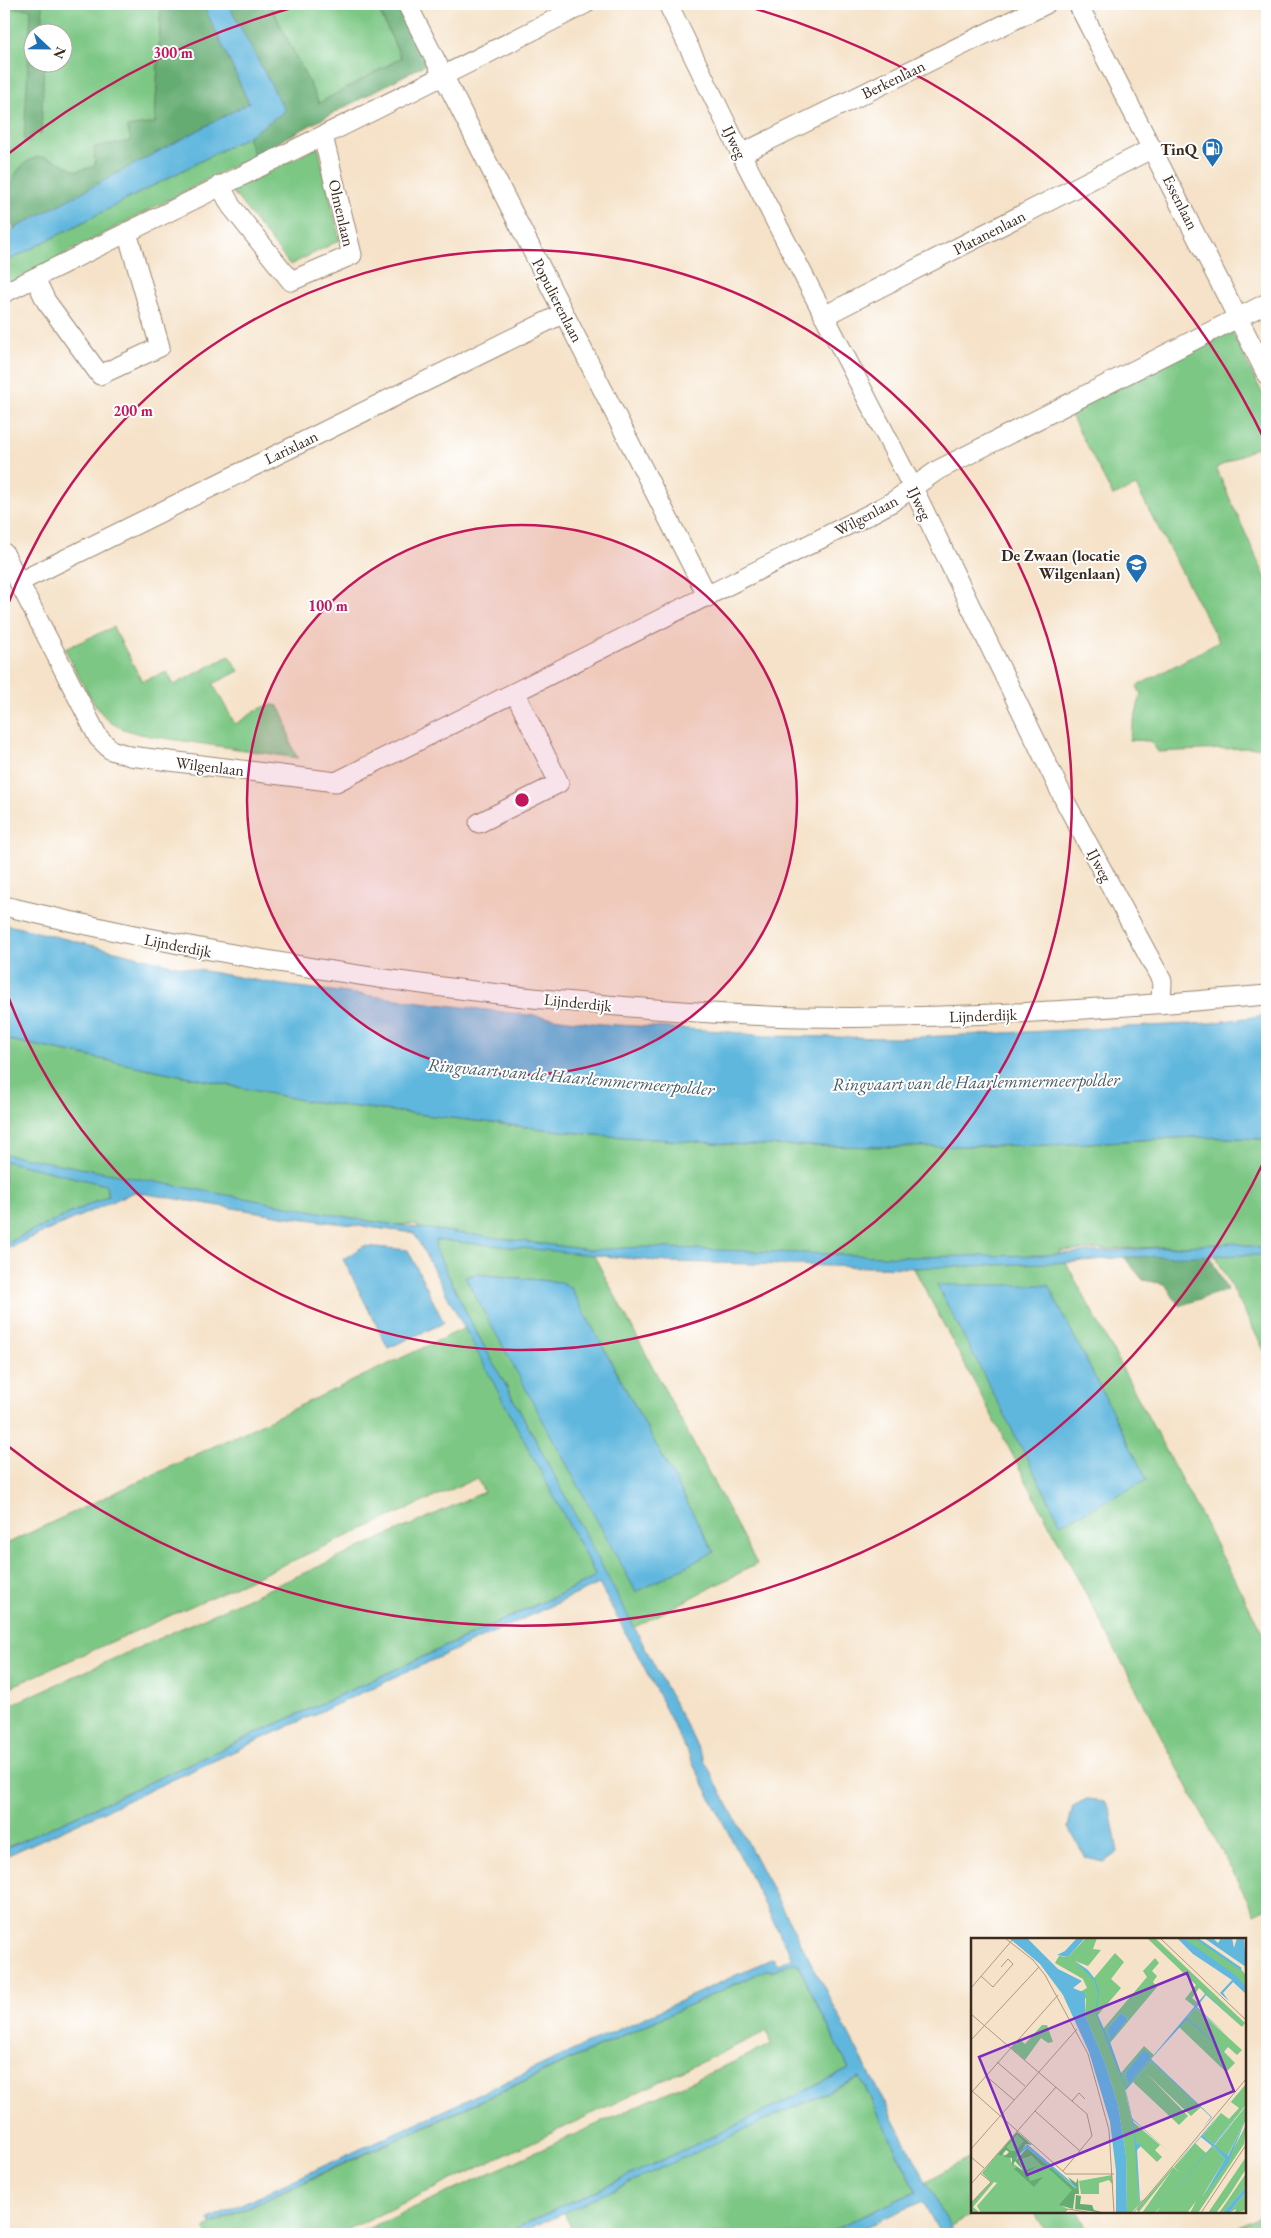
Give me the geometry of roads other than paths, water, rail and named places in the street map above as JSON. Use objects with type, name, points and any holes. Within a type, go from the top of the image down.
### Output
[{"type":"street","name":"Populierenlaan","points":[[407,4],[708,597]]},
{"type":"street","points":[[4,294],[220,185],[443,77],[585,4]]},
{"type":"street","name":"IJweg","points":[[668,4],[741,154],[913,488],[1067,805],[1162,980],[1161,1004]]},
{"type":"street","name":"Berkenlaan","points":[[741,154],[1046,4]]},
{"type":"street","name":"Essenlaan","points":[[1078,4],[1267,375]]},
{"type":"street","name":"Olmenlaan","points":[[220,185],[231,206],[292,281],[352,255],[323,136]]},
{"type":"street","name":"Platanenlaan","points":[[824,316],[1153,148]]},
{"type":"street","points":[[35,278],[46,301],[100,375],[160,347],[127,232]]},
{"type":"street","name":"Wilgenlaan","points":[[4,553],[98,737],[111,750],[130,756],[336,782],[708,597],[885,506],[938,470],[1267,303]]},
{"type":"street","name":"Larixlaan","points":[[19,582],[564,312]]},
{"type":"street","points":[[479,822],[559,783],[515,693]]},
{"type":"street","name":"Lijnderdijk","points":[[4,906],[100,929],[286,965],[404,983],[612,1006],[798,1017],[891,1018],[1000,1015],[1267,995]]},
{"type":"water","points":[[203,4],[228,4],[285,111],[247,137],[4,263],[4,234],[249,103]]},
{"type":"water","name":"Ringvaart van de Haarlemmermeerpolder","points":[[4,924],[177,966],[282,985],[601,1024],[721,1031],[763,1036],[900,1038],[1211,1023],[1267,1015],[1267,1139],[1193,1137],[1052,1145],[895,1147],[744,1145],[595,1135],[306,1101],[4,1039]]},
{"type":"water","points":[[4,1154],[374,1222],[590,1250],[641,1247],[908,1257],[1043,1255],[1234,1243],[1267,1249],[1267,1258],[1261,1255],[1124,1257],[1075,1262],[914,1268],[667,1262],[436,1240],[435,1248],[472,1324],[534,1437],[954,2234],[940,2234],[923,2201],[850,2234],[826,2234],[916,2191],[860,2077],[517,2234],[503,2234],[729,2129],[849,2069],[797,1963],[774,1970],[766,1970],[211,2224],[209,2219],[773,1958],[778,1964],[792,1958],[640,1659],[599,1584],[4,1857],[4,1849],[582,1584],[590,1580],[595,1574],[414,1233],[282,1216],[134,1192],[4,1250],[4,1244],[108,1196],[106,1185],[4,1161]]},
{"type":"water","points":[[364,1246],[408,1250],[444,1323],[388,1348],[343,1259]]},
{"type":"water","points":[[475,1274],[561,1282],[571,1288],[714,1552],[636,1592],[465,1277]]},
{"type":"water","points":[[937,1285],[1048,1285],[1147,1480],[1061,1524]]},
{"type":"water","points":[[1087,1799],[1105,1801],[1110,1810],[1118,1852],[1104,1862],[1086,1858],[1068,1827],[1073,1806]]},
{"type":"place","name":"TinQ","points":[[1213,168]]},
{"type":"place","name":"De Zwaan (locatie Wilgenlaan)","points":[[1136,583]]}]
